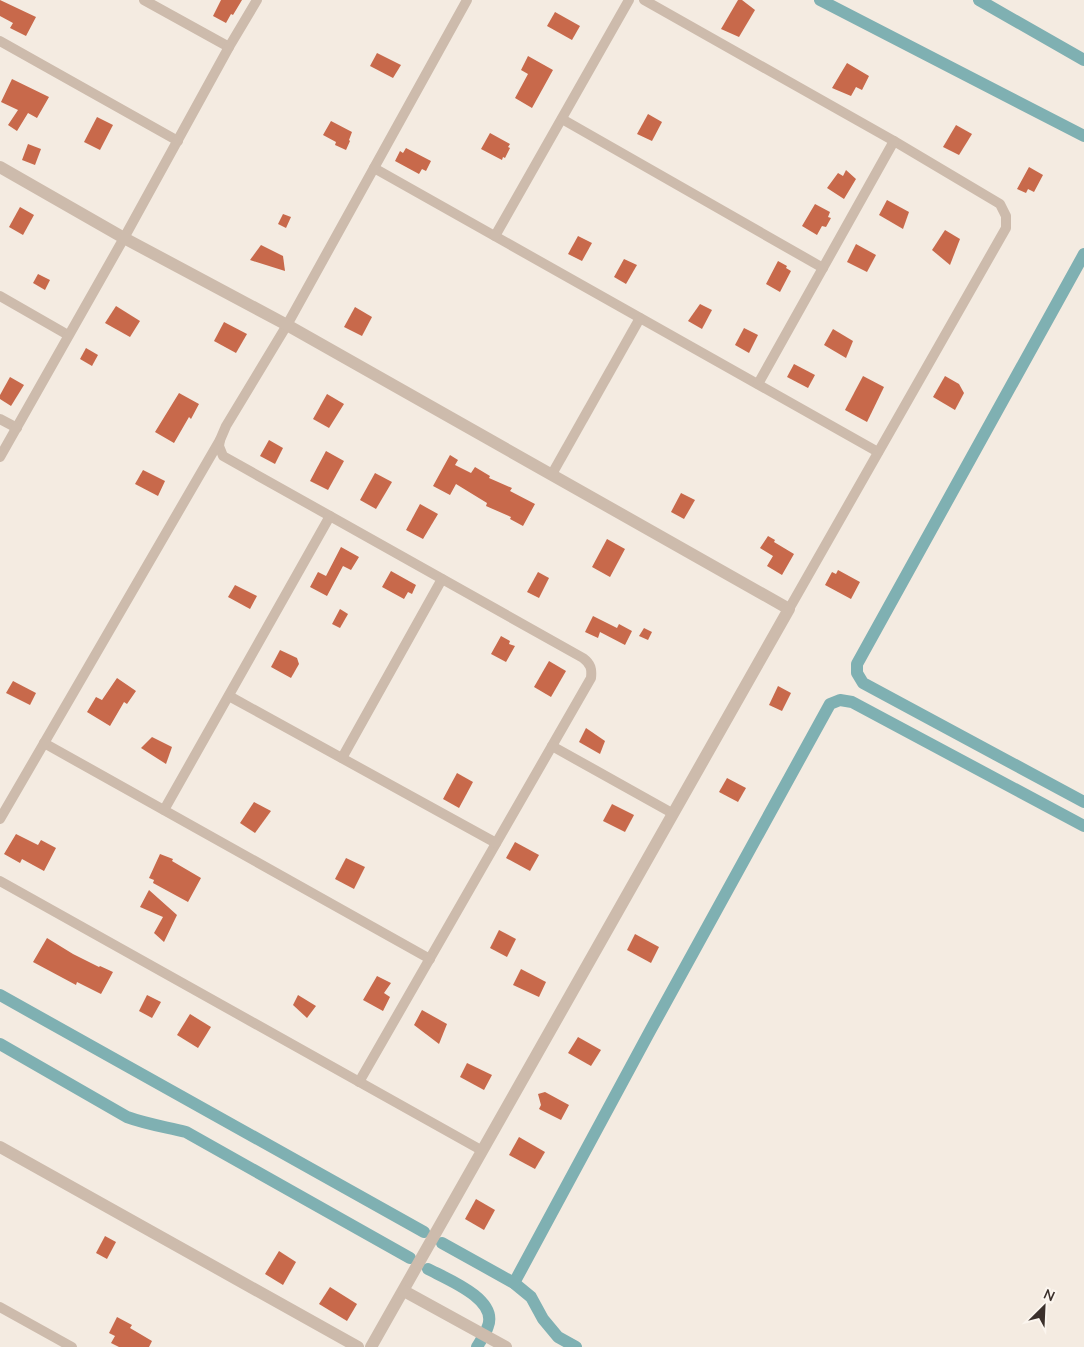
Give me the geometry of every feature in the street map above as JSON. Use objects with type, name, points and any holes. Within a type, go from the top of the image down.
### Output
[{"type":"street","points":[[144,0],[229,47]]},
{"type":"street","points":[[0,457],[257,0]]},
{"type":"street","points":[[0,819],[220,440],[226,426],[287,325],[467,0]]},
{"type":"street","points":[[495,236],[629,0]]},
{"type":"street","points":[[371,1347],[672,813],[1006,228],[1006,216],[1000,204],[894,141],[644,0]]},
{"type":"street","points":[[0,41],[178,141]]},
{"type":"street","points":[[562,119],[823,268]]},
{"type":"street","points":[[758,384],[894,141]]},
{"type":"street","points":[[0,168],[124,238],[287,325],[789,609]]},
{"type":"street","points":[[374,168],[878,452]]},
{"type":"street","points":[[0,296],[68,335]]},
{"type":"street","points":[[552,474],[640,318]]},
{"type":"street","points":[[0,419],[17,428]]},
{"type":"street","points":[[220,440],[223,456],[589,663],[592,671],[591,678],[358,1082]]},
{"type":"street","points":[[164,810],[330,516]]},
{"type":"street","points":[[342,758],[442,579]]},
{"type":"street","points":[[229,696],[496,843]]},
{"type":"street","points":[[44,743],[430,959]]},
{"type":"street","points":[[552,746],[672,813]]},
{"type":"street","points":[[0,881],[481,1150]]},
{"type":"street","points":[[0,1147],[358,1347]]},
{"type":"street","points":[[404,1291],[506,1347]]},
{"type":"street","points":[[0,1308],[72,1347]]},
{"type":"building","points":[[0,0],[36,17],[26,36],[10,28],[13,23],[0,16]]},
{"type":"building","points":[[221,0],[242,0],[226,23],[213,16]]},
{"type":"building","points":[[738,0],[742,0],[755,10],[739,37],[721,29]]},
{"type":"building","points":[[555,12],[580,26],[572,40],[547,26]]},
{"type":"building","points":[[377,53],[401,65],[393,78],[370,66]]},
{"type":"building","points":[[528,56],[553,70],[532,108],[515,98],[528,74],[521,70]]},
{"type":"building","points":[[847,63],[869,76],[862,90],[856,87],[851,96],[832,88]]},
{"type":"building","points":[[12,79],[49,97],[37,118],[28,113],[17,131],[8,125],[18,110],[1,102]]},
{"type":"building","points":[[648,114],[662,122],[652,141],[637,134]]},
{"type":"building","points":[[97,117],[113,125],[100,150],[84,142]]},
{"type":"building","points":[[331,121],[352,132],[346,150],[335,145],[336,142],[323,135]]},
{"type":"building","points":[[956,125],[972,134],[959,155],[943,147]]},
{"type":"building","points":[[490,133],[510,144],[505,158],[503,157],[502,160],[481,149]]},
{"type":"building","points":[[28,144],[41,149],[35,165],[22,160]]},
{"type":"building","points":[[406,148],[431,161],[426,171],[422,169],[419,174],[395,161],[400,151],[403,153]]},
{"type":"building","points":[[1029,167],[1043,175],[1034,192],[1028,189],[1026,193],[1017,189]]},
{"type":"building","points":[[846,170],[856,179],[844,199],[827,188],[838,173],[843,176]]},
{"type":"building","points":[[887,200],[909,212],[903,229],[879,215]]},
{"type":"building","points":[[815,204],[830,212],[828,217],[831,218],[826,227],[822,226],[817,235],[802,226]]},
{"type":"building","points":[[20,207],[34,215],[23,235],[9,227]]},
{"type":"building","points":[[283,214],[291,217],[286,228],[278,224]]},
{"type":"building","points":[[945,230],[960,239],[950,265],[932,250]]},
{"type":"building","points":[[578,236],[592,243],[582,261],[568,254]]},
{"type":"building","points":[[856,244],[876,255],[867,272],[847,262]]},
{"type":"building","points":[[261,245],[283,256],[285,271],[250,260]]},
{"type":"building","points":[[624,259],[637,265],[626,284],[614,277]]},
{"type":"building","points":[[778,261],[787,266],[786,268],[791,271],[780,292],[766,284]]},
{"type":"building","points":[[38,274],[50,280],[45,290],[33,283]]},
{"type":"building","points":[[700,304],[712,310],[702,329],[688,321]]},
{"type":"building","points":[[116,306],[140,321],[130,337],[105,323]]},
{"type":"building","points":[[355,307],[372,317],[362,336],[344,327]]},
{"type":"building","points":[[224,322],[247,334],[236,353],[214,341]]},
{"type":"building","points":[[744,328],[758,335],[749,353],[735,345]]},
{"type":"building","points":[[833,329],[853,341],[846,358],[824,345]]},
{"type":"building","points":[[86,348],[98,355],[92,366],[80,359]]},
{"type":"building","points":[[794,364],[815,375],[808,388],[787,377]]},
{"type":"building","points":[[863,376],[884,387],[867,422],[845,410]]},
{"type":"building","points":[[945,376],[959,384],[964,393],[955,410],[933,397]]},
{"type":"building","points":[[10,377],[24,385],[11,406],[0,399],[0,395]]},
{"type":"building","points":[[179,393],[199,404],[174,443],[155,432]]},
{"type":"building","points":[[327,394],[344,404],[329,428],[313,419]]},
{"type":"building","points":[[269,440],[283,448],[275,464],[260,456]]},
{"type":"building","points":[[326,451],[344,461],[328,490],[310,481]]},
{"type":"building","points":[[450,455],[458,460],[455,465],[471,473],[475,467],[490,476],[489,478],[512,488],[510,491],[535,504],[523,526],[510,519],[511,517],[486,506],[487,503],[456,484],[450,495],[433,486]]},
{"type":"building","points":[[143,470],[165,481],[158,496],[135,484]]},
{"type":"building","points":[[375,473],[392,482],[376,509],[360,500]]},
{"type":"building","points":[[681,493],[695,500],[684,519],[671,512]]},
{"type":"building","points":[[420,504],[438,514],[423,539],[406,530]]},
{"type":"building","points":[[768,536],[775,540],[774,542],[794,554],[782,575],[767,566],[773,556],[760,548]]},
{"type":"building","points":[[607,539],[625,549],[610,577],[592,567]]},
{"type":"building","points":[[341,547],[359,557],[351,570],[343,566],[327,596],[310,587],[318,572],[326,576]]},
{"type":"building","points":[[838,570],[860,582],[851,599],[825,585],[832,572],[836,574]]},
{"type":"building","points":[[391,571],[416,585],[412,594],[408,592],[404,599],[382,587]]},
{"type":"building","points":[[538,572],[549,578],[539,598],[527,592]]},
{"type":"building","points":[[235,585],[257,596],[250,609],[228,597]]},
{"type":"building","points":[[340,609],[348,614],[340,628],[332,624]]},
{"type":"building","points":[[593,616],[617,628],[619,624],[632,631],[625,645],[600,632],[598,638],[585,632]]},
{"type":"building","points":[[644,628],[652,632],[648,640],[639,636]]},
{"type":"building","points":[[501,636],[510,641],[509,644],[515,646],[506,662],[491,654]]},
{"type":"building","points":[[280,650],[297,658],[299,664],[291,678],[271,667]]},
{"type":"building","points":[[549,661],[566,671],[551,697],[534,687]]},
{"type":"building","points":[[117,678],[136,691],[127,704],[124,702],[110,726],[87,712],[96,697],[102,700]]},
{"type":"building","points":[[13,681],[36,693],[30,705],[6,693]]},
{"type":"building","points":[[778,686],[791,693],[782,711],[769,705]]},
{"type":"building","points":[[586,728],[605,741],[600,754],[579,742]]},
{"type":"building","points":[[152,737],[172,747],[166,764],[141,748]]},
{"type":"building","points":[[457,773],[473,782],[459,808],[443,799]]},
{"type":"building","points":[[727,778],[746,788],[738,802],[719,792]]},
{"type":"building","points":[[254,802],[271,811],[255,833],[240,823]]},
{"type":"building","points":[[612,804],[634,815],[625,832],[603,821]]},
{"type":"building","points":[[16,834],[38,845],[41,840],[56,848],[44,871],[22,859],[20,863],[4,854]]},
{"type":"building","points":[[515,842],[539,855],[530,871],[506,858]]},
{"type":"building","points":[[160,854],[173,859],[172,861],[201,878],[188,902],[153,883],[154,880],[149,878]]},
{"type":"building","points":[[346,858],[365,867],[354,889],[335,879]]},
{"type":"building","points":[[149,890],[177,915],[164,942],[154,933],[163,917],[140,907]]},
{"type":"building","points":[[499,930],[516,939],[507,957],[490,948]]},
{"type":"building","points":[[635,934],[659,947],[651,963],[627,950]]},
{"type":"building","points":[[47,938],[73,954],[113,972],[101,994],[77,982],[76,985],[33,962]]},
{"type":"building","points":[[521,969],[546,982],[539,997],[513,985]]},
{"type":"building","points":[[377,976],[391,983],[384,993],[390,997],[383,1011],[363,1000]]},
{"type":"building","points":[[147,995],[161,1002],[152,1018],[139,1011]]},
{"type":"building","points":[[298,995],[316,1006],[307,1018],[293,1005]]},
{"type":"building","points":[[422,1010],[447,1024],[439,1044],[414,1025]]},
{"type":"building","points":[[190,1014],[211,1027],[198,1048],[177,1035]]},
{"type":"building","points":[[578,1037],[601,1050],[591,1066],[568,1053]]},
{"type":"building","points":[[467,1063],[492,1075],[484,1090],[460,1077]]},
{"type":"building","points":[[545,1092],[569,1105],[561,1120],[539,1109],[541,1105],[538,1094]]},
{"type":"building","points":[[519,1137],[545,1152],[535,1169],[509,1155]]},
{"type":"building","points":[[476,1199],[495,1210],[484,1230],[465,1219]]},
{"type":"building","points":[[105,1236],[116,1242],[107,1259],[96,1253]]},
{"type":"building","points":[[279,1251],[296,1262],[283,1285],[265,1274]]},
{"type":"building","points":[[330,1287],[357,1304],[347,1321],[319,1304]]},
{"type":"building","points":[[117,1317],[132,1325],[130,1328],[152,1341],[149,1347],[119,1347],[111,1343],[115,1336],[109,1333]]},
{"type":"waterway","points":[[820,0],[1084,136]]},
{"type":"waterway","points":[[979,0],[1084,60]]},
{"type":"waterway","points":[[1084,254],[857,664],[857,673],[863,683],[1084,802]]},
{"type":"waterway","points":[[514,1283],[830,704],[840,700],[852,702],[1084,826]]},
{"type":"waterway","points":[[0,995],[424,1232]]},
{"type":"waterway","points":[[0,1044],[127,1117],[186,1132],[410,1258]]},
{"type":"waterway","points":[[442,1243],[514,1283],[531,1297],[543,1319],[558,1337],[576,1347]]},
{"type":"waterway","points":[[428,1269],[469,1291],[486,1307],[489,1316],[488,1326],[477,1347]]}]
